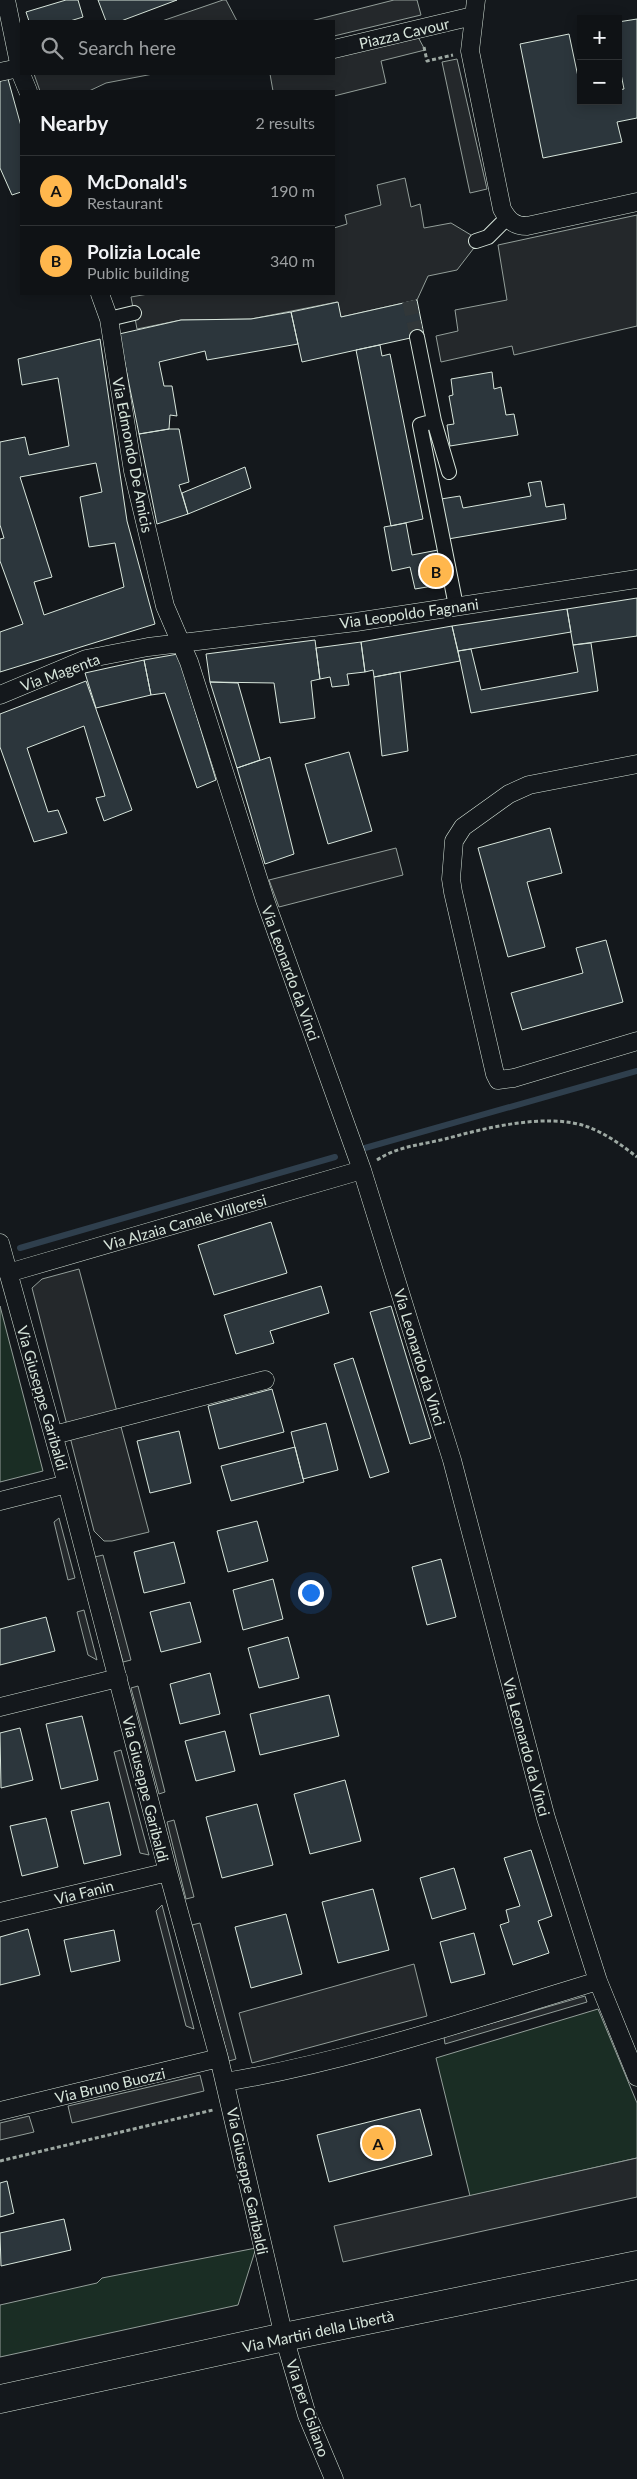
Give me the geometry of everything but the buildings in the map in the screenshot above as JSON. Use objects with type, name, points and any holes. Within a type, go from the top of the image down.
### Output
[{"type":"main road","name":"Via Martiri della Libertà","points":[[0,2399],[284,2337],[637,2265]]},
{"type":"street","points":[[6,0],[20,66]]},
{"type":"street","points":[[475,8],[470,51],[504,214],[519,226],[527,226],[637,202]]},
{"type":"street","name":"Piazza Cavour","points":[[335,49],[420,29],[475,8]]},
{"type":"street","points":[[0,72],[20,71]]},
{"type":"street","points":[[22,75],[28,90]]},
{"type":"street","points":[[476,241],[488,237],[504,214]]},
{"type":"street","name":"Via Edmondo De Amicis","points":[[100,295],[108,319],[133,471],[165,606],[180,644]]},
{"type":"street","points":[[108,319],[134,313]]},
{"type":"street","points":[[417,337],[434,421],[450,472]]},
{"type":"street","points":[[434,421],[420,425],[456,606]]},
{"type":"street","name":"Via Leopoldo Fagnani","points":[[180,644],[637,579]]},
{"type":"street","name":"Via Magenta","points":[[0,695],[86,659],[148,647],[180,644]]},
{"type":"street","name":"Via Leonardo da Vinci","points":[[180,644],[189,662],[265,900],[362,1170],[452,1460],[546,1818],[598,1981],[637,2076]]},
{"type":"street","points":[[637,764],[529,785],[508,794],[463,827],[454,841],[451,879],[498,1080],[514,1078],[637,1042]]},
{"type":"street","name":"Via Alzaia Canale Villoresi","points":[[8,1273],[362,1170]]},
{"type":"street","name":"Via Giuseppe Garibaldi","points":[[0,1243],[54,1435],[168,1872],[219,2058],[284,2337]]},
{"type":"street","points":[[54,1435],[265,1380]]},
{"type":"street","points":[[0,1501],[67,1484]]},
{"type":"street","points":[[0,1707],[118,1678]]},
{"type":"street","name":"Via Fanin","points":[[0,1912],[168,1872]]},
{"type":"street","points":[[225,2082],[263,2076],[394,2042],[598,1981]]},
{"type":"street","name":"Via Bruno Buozzi","points":[[0,2111],[219,2058]]},
{"type":"street","name":"Via per Cisliano","points":[[284,2337],[307,2415],[334,2479]]},
{"type":"path","points":[[420,29],[428,61],[470,51]]},
{"type":"path","points":[[362,1170],[385,1155],[402,1147],[490,1128],[541,1122],[563,1122],[588,1126],[637,1157]]},
{"type":"path","points":[[0,2161],[231,2106]]},
{"type":"green space","points":[[0,1306],[43,1471],[0,1482]]},
{"type":"green space","points":[[598,2009],[637,2103],[637,2158],[470,2196],[436,2058]]},
{"type":"green space","points":[[256,2248],[238,2305],[0,2357],[0,2305],[97,2283],[102,2278]]},
{"type":"shaded area","points":[[226,0],[236,20],[165,20]]},
{"type":"shaded area","points":[[394,0],[417,0],[421,15],[335,36],[335,20],[315,20]]},
{"type":"shaded area","points":[[417,35],[425,50],[381,61],[386,83],[335,96],[335,90],[273,90],[270,75],[335,75],[335,54]]},
{"type":"shaded area","points":[[457,59],[487,189],[470,193],[442,62]]},
{"type":"shaded area","points":[[34,75],[148,75],[106,83],[91,90],[40,90]]},
{"type":"shaded area","points":[[405,178],[411,207],[420,204],[424,228],[451,223],[476,238],[477,244],[457,270],[428,276],[417,300],[341,317],[337,302],[251,319],[181,320],[137,329],[131,297],[142,295],[335,295],[335,228],[347,224],[345,215],[381,205],[377,185]]},
{"type":"shaded area","points":[[637,215],[637,326],[514,355],[512,346],[441,362],[436,336],[458,331],[455,310],[507,300],[498,245]]},
{"type":"shaded area","points":[[396,848],[403,875],[279,907],[269,880]]},
{"type":"shaded area","points":[[79,1269],[149,1532],[112,1541],[104,1541],[94,1531],[32,1288],[42,1279]]},
{"type":"shaded area","points":[[59,1518],[75,1578],[68,1580],[54,1522]]},
{"type":"shaded area","points":[[103,1555],[131,1660],[123,1662],[95,1557]]},
{"type":"shaded area","points":[[84,1610],[97,1660],[88,1655],[77,1612]]},
{"type":"shaded area","points":[[138,1686],[165,1792],[159,1794],[131,1688]]},
{"type":"shaded area","points":[[121,1750],[149,1855],[140,1853],[114,1752]]},
{"type":"shaded area","points":[[174,1820],[194,1897],[186,1899],[167,1822]]},
{"type":"shaded area","points":[[162,1905],[194,2029],[186,2026],[156,1911]]},
{"type":"shaded area","points":[[200,1923],[236,2059],[229,2061],[192,1925]]},
{"type":"shaded area","points":[[414,1964],[427,2016],[252,2063],[239,2013]]},
{"type":"shaded area","points":[[585,1996],[587,2002],[445,2044],[444,2037]]},
{"type":"shaded area","points":[[200,2075],[204,2091],[72,2123],[68,2106]]},
{"type":"shaded area","points":[[29,2116],[34,2132],[0,2140],[0,2123]]},
{"type":"shaded area","points":[[637,2158],[637,2197],[343,2262],[334,2226]]},
{"type":"waterway","points":[[365,1148],[637,1071]]},
{"type":"waterway","points":[[20,1248],[335,1157]]},
{"type":"tunnel","points":[[409,301],[417,337]]},
{"type":"place","name":"Polizia Locale","points":[[436,571]]},
{"type":"place","name":"McDonald's","points":[[378,2143]]}]
